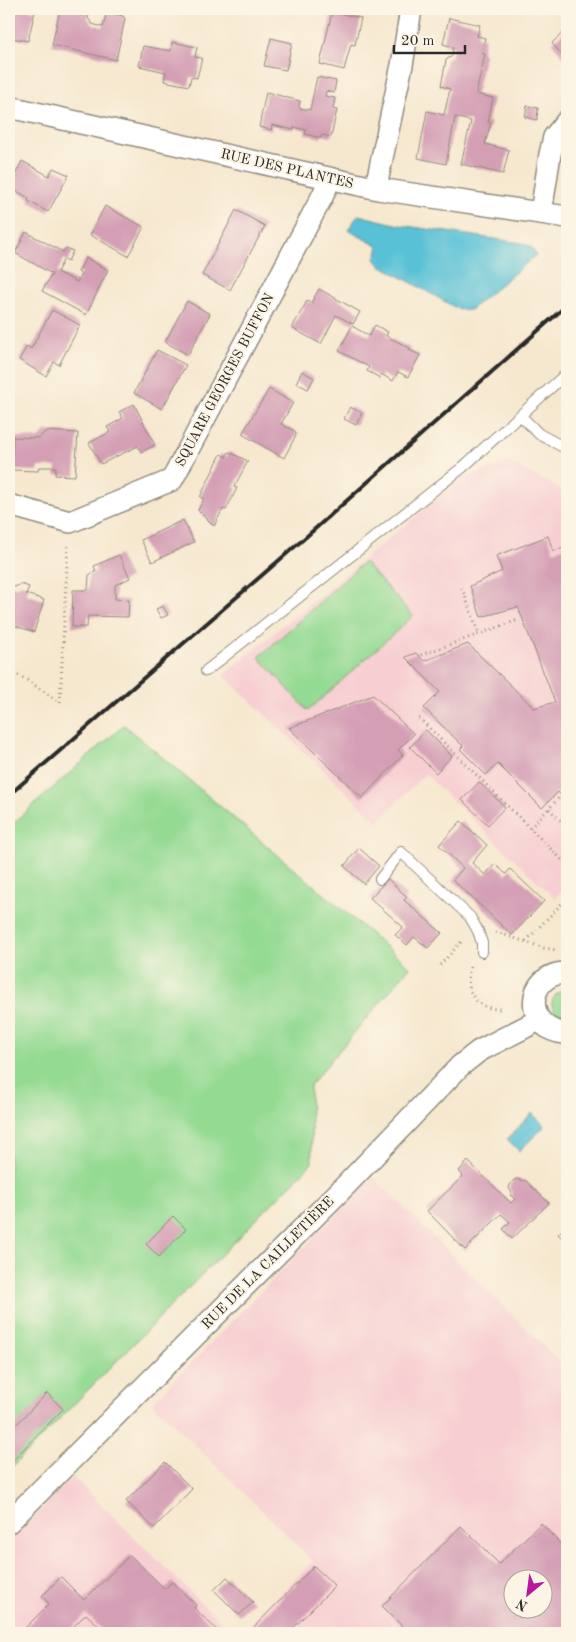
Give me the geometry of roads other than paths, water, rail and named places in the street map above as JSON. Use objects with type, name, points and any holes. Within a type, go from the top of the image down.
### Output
[{"type":"street","points":[[378,189],[378,177],[402,65],[411,9]]},
{"type":"street","name":"RUE DES PLANTES","points":[[9,106],[378,189],[567,217]]},
{"type":"street","points":[[541,213],[554,137],[567,121]]},
{"type":"street","name":"SQUARE GEORGES BUFFON","points":[[9,505],[70,522],[172,480],[330,179]]},
{"type":"street","points":[[567,973],[554,974],[547,978],[537,990],[534,1005],[539,1020],[551,1030],[567,1033]]},
{"type":"street","name":"RUE DE LA CAILLETIÈRE","points":[[9,1522],[347,1184],[460,1066],[479,1051],[539,1020]]},
{"type":"lane","points":[[206,671],[463,467],[567,373]]},
{"type":"lane","points":[[521,416],[539,434],[567,449]]},
{"type":"lane","points":[[380,879],[402,852],[470,917],[478,931],[482,943],[482,952]]},
{"type":"water","points":[[358,215],[399,225],[522,243],[531,247],[536,255],[470,310],[458,309],[380,265],[375,259],[379,247],[348,230]]},
{"type":"water","points":[[532,1113],[545,1126],[519,1151],[507,1139]]},
{"type":"railway","points":[[9,795],[307,536],[567,305]]}]
